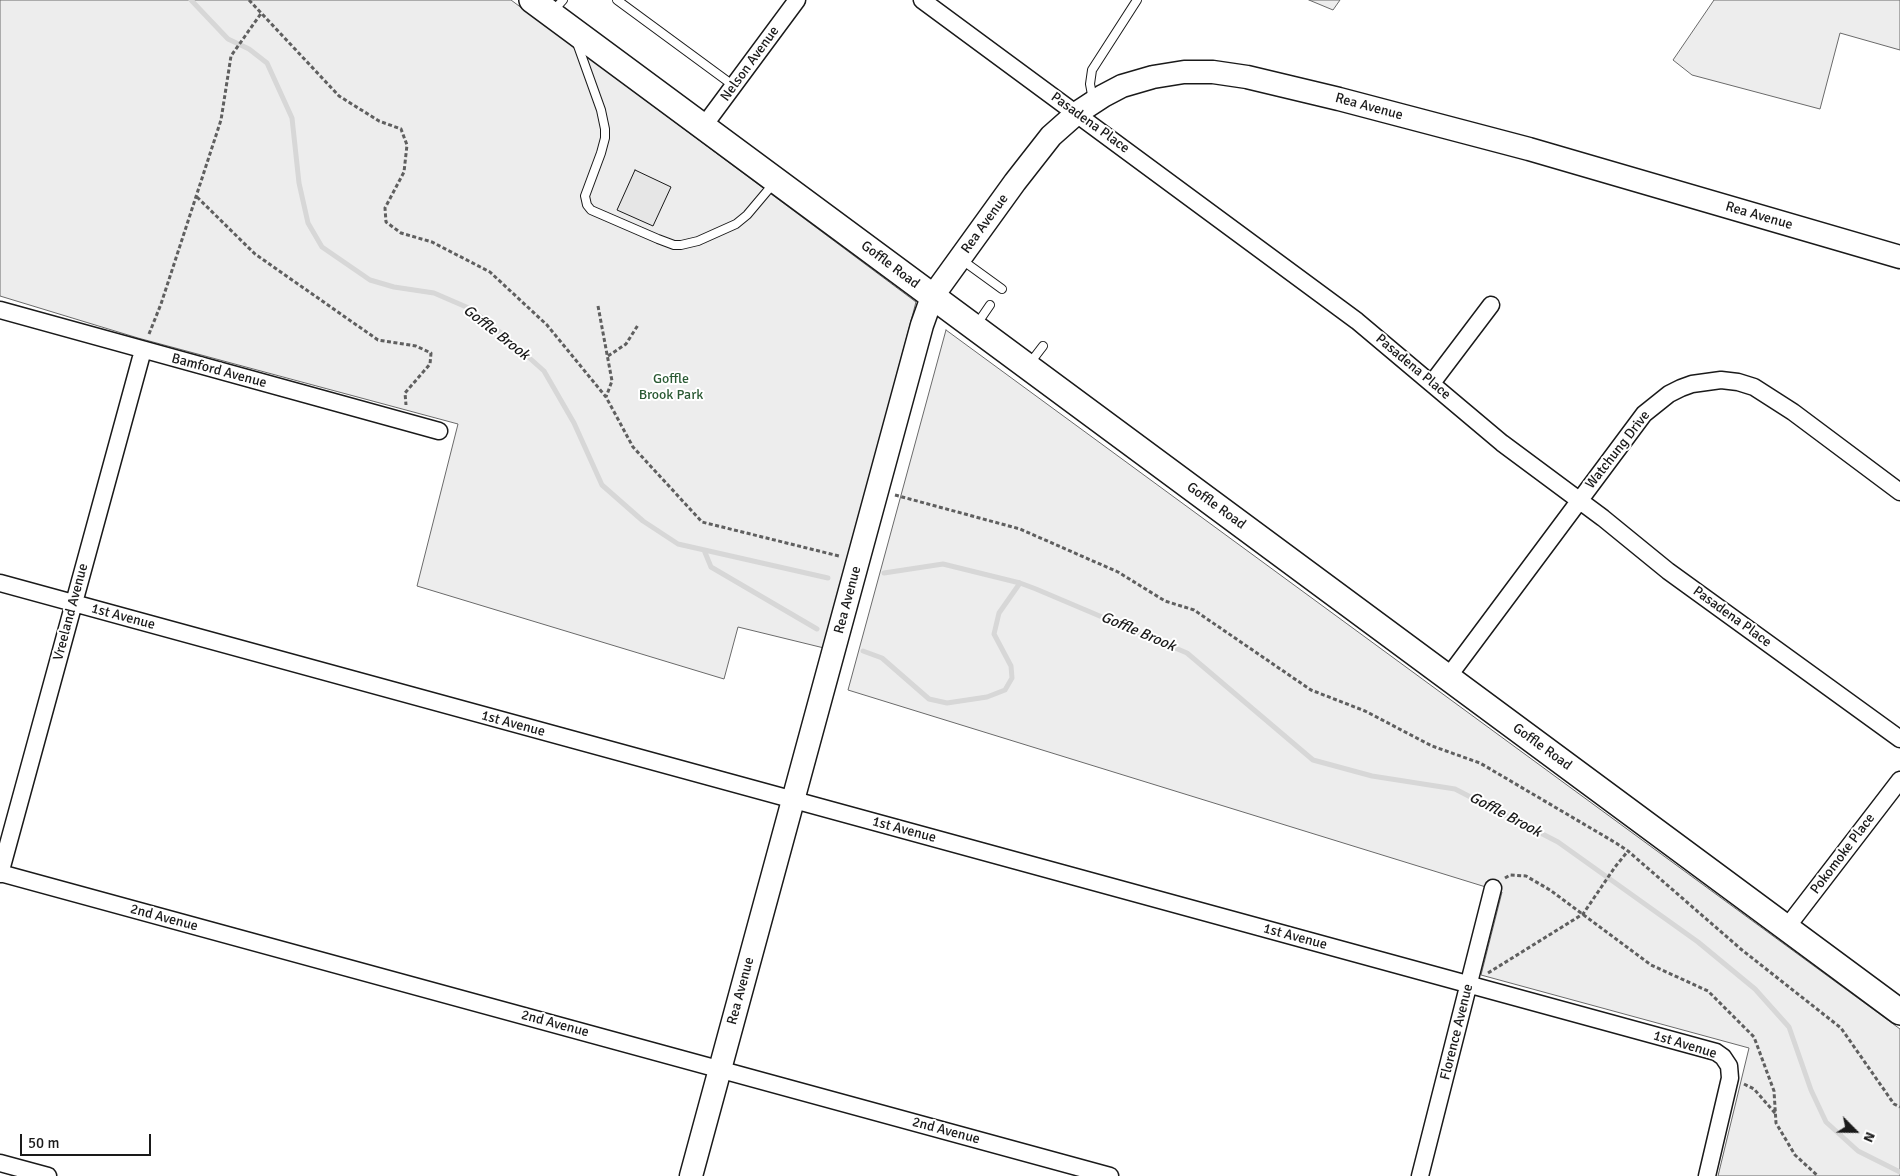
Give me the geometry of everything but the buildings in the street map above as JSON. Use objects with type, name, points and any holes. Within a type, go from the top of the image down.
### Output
[{"type":"main road","name":"Goffle Road","points":[[548,5],[572,30],[1900,1012]]},
{"type":"street","name":"Nelson Avenue","points":[[703,127],[797,0]]},
{"type":"street","name":"Pasadena Place","points":[[922,0],[1085,108],[1357,321],[1502,443],[1579,500],[1668,571],[1900,740]]},
{"type":"street","name":"Rea Avenue","points":[[691,1176],[922,325],[932,297],[1050,136],[1085,108],[1122,86],[1153,76],[1184,72],[1213,72],[1247,77],[1339,99],[1529,150],[1900,257]]},
{"type":"street","points":[[1432,383],[1491,305]]},
{"type":"street","name":"Bamford Avenue","points":[[0,310],[439,431]]},
{"type":"street","name":"Vreeland Avenue","points":[[0,873],[5,837],[74,603],[143,350]]},
{"type":"street","name":"Watchung Drive","points":[[1448,677],[1629,433],[1655,404],[1668,394],[1686,386],[1721,380],[1738,382],[1754,387],[1793,412],[1900,492]]},
{"type":"street","name":"1st Avenue","points":[[0,583],[1716,1052],[1723,1057],[1729,1072]]},
{"type":"street","name":"Pokomoke Place","points":[[1787,927],[1900,780]]},
{"type":"street","name":"2nd Avenue","points":[[0,873],[1110,1176]]},
{"type":"street","name":"Florence Avenue","points":[[1420,1176],[1493,888]]},
{"type":"street","points":[[1707,1176],[1729,1072]]},
{"type":"street","points":[[0,1163],[48,1176]]},
{"type":"lane","points":[[616,0],[734,86]]},
{"type":"lane","points":[[1085,108],[1092,70],[1137,0]]},
{"type":"lane","points":[[572,30],[601,110],[605,129],[601,153],[585,196],[587,205],[592,210],[624,226],[674,245],[698,241],[736,224],[747,215],[776,181]]},
{"type":"lane","points":[[960,258],[1002,289]]},
{"type":"lane","points":[[974,328],[990,305]]},
{"type":"lane","points":[[1027,367],[1043,346]]},
{"type":"path","points":[[249,0],[339,96],[379,121],[401,129],[407,145],[404,172],[385,208],[386,222],[402,233],[432,242],[490,272],[547,325],[606,397],[633,447],[702,522],[859,561]]},
{"type":"path","points":[[143,350],[161,304],[221,120],[231,56],[262,12]]},
{"type":"path","points":[[197,197],[254,254],[378,340],[416,346],[431,353],[430,364],[405,393],[408,422]]},
{"type":"path","points":[[598,306],[612,381],[606,397]]},
{"type":"path","points":[[607,356],[626,344],[638,325]]},
{"type":"path","points":[[878,490],[1020,529],[1118,572],[1165,601],[1194,610],[1311,690],[1365,711],[1432,746],[1480,764],[1628,851],[1742,950],[1841,1028],[1894,1104],[1900,1107]]},
{"type":"path","points":[[1469,985],[1583,914],[1614,867],[1628,851]]},
{"type":"path","points":[[1493,888],[1510,874],[1526,876],[1550,890],[1651,965],[1708,991],[1754,1037],[1774,1091],[1776,1123],[1795,1154],[1818,1176]]},
{"type":"path","points":[[1729,1072],[1754,1089],[1776,1114]]},
{"type":"shaded area","name":"Goffle Brook Park","points":[[0,0],[511,0],[916,302],[824,648],[738,627],[724,679],[417,586],[458,424],[138,338],[0,296]]},
{"type":"shaded area","points":[[1309,0],[1340,0],[1333,10]]},
{"type":"shaded area","points":[[1714,0],[1900,0],[1900,50],[1840,33],[1820,109],[1692,75],[1673,60]]},
{"type":"shaded area","points":[[946,330],[1900,1029],[1900,1176],[1718,1176],[1749,1048],[1481,975],[1502,892],[848,690]]},
{"type":"waterway","name":"Goffle Brook","points":[[191,0],[228,39],[249,49],[267,63],[292,118],[299,183],[308,223],[322,247],[370,280],[394,287],[434,293],[471,309],[506,337],[544,371],[574,423],[602,485],[643,521],[678,544],[828,578]]},
{"type":"waterway","name":"Goffle Brook","points":[[704,550],[711,567],[817,629]]},
{"type":"waterway","name":"Goffle Brook","points":[[884,573],[943,564],[1020,583],[1036,589],[1187,653],[1313,760],[1372,776],[1455,789],[1558,842],[1698,942],[1755,989],[1789,1027],[1811,1090],[1826,1122],[1858,1151],[1900,1172]]},
{"type":"waterway","name":"Goffle Brook","points":[[863,651],[882,658],[929,699],[947,703],[987,697],[1005,690],[1012,678],[1011,666],[994,634],[999,613],[1020,583]]}]
